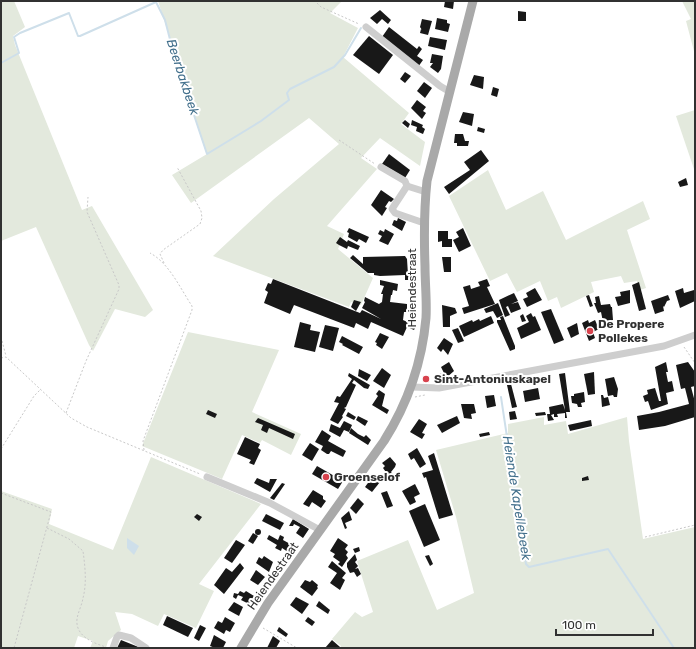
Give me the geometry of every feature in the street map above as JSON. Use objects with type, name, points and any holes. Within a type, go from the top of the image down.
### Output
[{"type":"main road","name":"Heiendestraat","points":[[241,648],[254,623],[384,441],[400,414],[412,387],[423,346],[426,316],[424,223],[426,192],[431,161],[473,1]]},
{"type":"street","points":[[366,27],[440,86],[450,92]]},
{"type":"street","points":[[381,167],[405,181],[407,186],[426,192]]},
{"type":"street","points":[[407,186],[392,209],[395,213],[424,223]]},
{"type":"street","points":[[412,387],[440,388],[664,346],[695,335]]},
{"type":"street","points":[[207,477],[270,503],[320,530]]},
{"type":"street","points":[[113,648],[119,635],[131,638],[146,648]]},
{"type":"path","points":[[317,3],[321,7],[366,27]]},
{"type":"path","points":[[339,140],[381,167]]},
{"type":"path","points":[[164,264],[160,254],[200,224],[202,218],[200,211],[177,166]]},
{"type":"path","points":[[66,413],[86,361],[119,289],[119,285],[87,212],[88,197]]},
{"type":"path","points":[[144,450],[143,441],[145,434],[192,310],[192,306],[164,264],[158,257],[150,253]]},
{"type":"path","points":[[1,337],[6,357],[66,413],[87,427],[207,477]]},
{"type":"path","points":[[681,341],[695,363]]},
{"type":"path","points":[[1,358],[6,357]]},
{"type":"path","points":[[1,448],[34,396],[41,389]]},
{"type":"path","points":[[1,493],[51,512],[14,648]]},
{"type":"path","points":[[645,537],[695,525]]},
{"type":"path","points":[[47,528],[69,539],[83,551],[86,580],[77,620],[78,628],[88,640],[109,648]]},
{"type":"path","points":[[254,623],[297,648]]},
{"type":"shaded area","points":[[1,1],[14,1],[25,27],[13,36],[15,45],[82,210],[92,206],[153,310],[145,317],[115,309],[93,351],[36,227],[1,241]]},
{"type":"shaded area","points":[[158,1],[342,1],[330,13],[358,28],[343,57],[409,113],[401,124],[425,142],[420,166],[380,138],[361,158],[377,169],[327,226],[344,234],[338,249],[373,278],[361,305],[351,302],[349,307],[213,256],[274,199],[339,144],[309,118],[191,203],[172,175],[207,154]]},
{"type":"shaded area","points":[[682,1],[695,1],[695,55],[686,21],[691,19]]},
{"type":"shaded area","points":[[695,110],[695,172],[676,116]]},
{"type":"shaded area","points":[[488,170],[506,210],[543,191],[566,240],[643,201],[650,219],[627,230],[646,288],[640,290],[637,281],[624,283],[621,276],[591,282],[594,292],[561,308],[557,297],[548,301],[540,281],[517,292],[507,273],[490,281],[449,196]]},
{"type":"shaded area","points":[[188,332],[279,350],[252,412],[301,434],[291,455],[262,440],[260,443],[242,435],[222,479],[142,446]]},
{"type":"shaded area","points":[[544,417],[544,425],[566,421],[568,434],[627,417],[643,539],[695,527],[695,648],[340,648],[341,646],[332,639],[355,612],[362,617],[373,612],[357,561],[408,540],[437,610],[474,593],[456,517],[436,450],[508,433],[508,424]]},
{"type":"shaded area","points":[[151,457],[261,504],[199,584],[214,591],[196,628],[164,614],[158,626],[132,614],[115,612],[121,630],[108,641],[106,648],[90,648],[93,641],[78,636],[74,648],[1,648],[1,491],[52,509],[49,524],[113,550]]},
{"type":"water","points":[[127,538],[139,546],[134,555],[127,548]]},
{"type":"building","points":[[445,1],[454,1],[453,9],[444,7]]},
{"type":"building","points":[[380,10],[391,20],[388,24],[382,19],[377,24],[370,18]]},
{"type":"building","points":[[518,11],[526,12],[526,21],[518,21]]},
{"type":"building","points":[[437,18],[447,20],[447,23],[450,24],[448,32],[435,29]]},
{"type":"building","points":[[422,19],[432,21],[428,35],[420,33],[421,29],[422,30],[420,27]]},
{"type":"building","points":[[389,27],[417,49],[419,46],[422,49],[417,56],[423,60],[418,67],[382,37]]},
{"type":"building","points":[[369,36],[393,55],[379,74],[353,55]]},
{"type":"building","points":[[430,37],[447,40],[445,50],[428,46]]},
{"type":"building","points":[[432,54],[443,56],[441,69],[438,73],[430,67],[433,63],[430,63]]},
{"type":"building","points":[[405,72],[411,76],[405,83],[400,79]]},
{"type":"building","points":[[474,75],[484,77],[483,89],[470,85]]},
{"type":"building","points":[[424,82],[432,88],[425,98],[417,91]]},
{"type":"building","points":[[493,87],[499,89],[497,97],[491,95]]},
{"type":"building","points":[[417,100],[426,107],[423,111],[426,113],[422,119],[411,108]]},
{"type":"building","points":[[463,112],[474,114],[472,126],[459,122]]},
{"type":"building","points":[[405,120],[410,124],[408,128],[402,123]]},
{"type":"building","points":[[412,120],[423,125],[422,127],[425,129],[423,134],[416,131],[417,127],[411,125]]},
{"type":"building","points":[[478,127],[485,129],[484,133],[477,131]]},
{"type":"building","points":[[455,134],[463,134],[465,141],[469,141],[468,146],[457,146],[457,143],[454,143]]},
{"type":"building","points":[[481,150],[489,161],[449,194],[444,187],[470,170],[464,162]]},
{"type":"building","points":[[389,154],[410,170],[405,178],[382,164]]},
{"type":"building","points":[[686,178],[688,185],[680,187],[678,182]]},
{"type":"building","points":[[381,190],[394,199],[391,202],[389,201],[382,216],[371,205]]},
{"type":"building","points":[[398,218],[406,222],[402,231],[392,225],[394,220],[397,221]]},
{"type":"building","points":[[349,228],[369,237],[366,243],[359,239],[357,242],[348,237],[349,233],[347,232]]},
{"type":"building","points":[[463,228],[471,246],[459,252],[453,240],[459,237],[456,232]]},
{"type":"building","points":[[385,229],[394,234],[388,245],[379,241],[382,236],[378,234],[380,230],[384,232]]},
{"type":"building","points":[[438,231],[448,231],[448,239],[452,239],[452,247],[442,247],[442,241],[438,242]]},
{"type":"building","points":[[340,237],[347,242],[348,240],[360,246],[358,250],[348,246],[347,249],[336,243]]},
{"type":"building","points":[[353,255],[363,264],[363,257],[405,256],[407,259],[408,275],[412,275],[412,280],[405,280],[405,275],[380,276],[374,275],[374,273],[368,273],[350,258]]},
{"type":"building","points":[[442,257],[451,257],[451,272],[444,272]]},
{"type":"building","points":[[273,279],[360,313],[362,310],[381,319],[362,308],[365,302],[365,297],[379,304],[382,302],[383,294],[381,294],[384,286],[380,285],[380,280],[398,284],[397,291],[393,290],[390,302],[407,304],[407,312],[404,312],[403,320],[416,326],[414,330],[407,327],[403,336],[371,322],[368,329],[356,323],[354,328],[294,305],[290,314],[264,303],[268,292],[265,290],[268,283],[271,284]]},
{"type":"building","points":[[487,279],[490,286],[487,287],[495,304],[464,314],[462,308],[469,306],[463,287],[470,285],[471,289],[480,286],[478,282]]},
{"type":"building","points":[[639,282],[646,309],[639,311],[632,285]]},
{"type":"building","points":[[535,288],[542,300],[527,307],[523,299],[528,297],[526,293]]},
{"type":"building","points":[[683,288],[684,293],[694,290],[695,301],[680,308],[675,291]]},
{"type":"building","points":[[630,290],[630,303],[618,306],[615,297],[621,296],[620,292]]},
{"type":"building","points":[[514,293],[518,301],[511,304],[518,302],[521,309],[511,313],[508,306],[506,307],[510,315],[505,317],[499,300]]},
{"type":"building","points":[[589,295],[593,306],[590,307],[586,296]]},
{"type":"building","points":[[668,295],[670,300],[667,301],[664,307],[663,306],[664,311],[655,314],[651,301]]},
{"type":"building","points":[[599,296],[601,305],[610,304],[612,307],[613,320],[603,322],[601,312],[598,313],[594,303],[596,303],[595,297]]},
{"type":"building","points":[[354,300],[361,302],[356,311],[351,307]]},
{"type":"building","points":[[498,303],[503,315],[497,318],[493,311],[486,313],[484,309]]},
{"type":"building","points":[[442,305],[455,308],[457,313],[450,316],[450,327],[443,327]]},
{"type":"building","points":[[551,309],[564,340],[554,344],[541,312]]},
{"type":"building","points":[[531,313],[533,317],[535,316],[541,330],[521,339],[517,328],[529,322],[526,316]]},
{"type":"building","points":[[523,314],[526,321],[522,322],[520,316]]},
{"type":"building","points":[[491,316],[494,323],[464,337],[459,326],[472,320],[473,322],[479,319],[480,321]]},
{"type":"building","points":[[503,316],[515,346],[515,349],[510,351],[497,322],[497,320],[501,320],[500,317]]},
{"type":"building","name":"De Propere Pollekes","points":[[588,320],[589,323],[595,320],[599,329],[593,332],[595,338],[589,341],[582,323]]},
{"type":"building","points":[[300,322],[311,325],[310,330],[320,332],[315,352],[294,347]]},
{"type":"building","points":[[577,323],[579,334],[571,338],[567,328]]},
{"type":"building","points":[[325,325],[339,328],[333,351],[319,347]]},
{"type":"building","points":[[458,328],[464,341],[458,343],[452,330]]},
{"type":"building","points":[[380,333],[389,337],[382,349],[376,345],[377,343],[375,342]]},
{"type":"building","points":[[342,336],[363,347],[359,354],[339,342]]},
{"type":"building","points":[[444,338],[453,344],[448,355],[443,349],[441,352],[437,348]]},
{"type":"building","points":[[449,362],[454,371],[446,378],[435,380],[434,375],[444,373],[441,367]]},
{"type":"building","points":[[666,362],[668,382],[672,381],[674,391],[666,393],[668,404],[651,410],[648,401],[645,402],[643,396],[648,394],[647,390],[655,388],[659,401],[661,401],[655,367]]},
{"type":"building","points":[[688,362],[695,372],[695,386],[691,387],[695,402],[695,417],[665,426],[639,430],[637,416],[689,404],[685,388],[681,389],[676,365]]},
{"type":"building","points":[[382,368],[391,375],[384,388],[373,381]]},
{"type":"building","points":[[359,369],[371,375],[367,381],[358,376]]},
{"type":"building","points":[[594,372],[595,394],[588,395],[584,374]]},
{"type":"building","points":[[349,373],[370,385],[368,389],[364,388],[354,380],[352,383],[356,385],[346,407],[344,408],[346,409],[342,416],[343,417],[338,424],[330,420],[339,403],[334,402],[337,396],[340,397],[352,379],[348,376]]},
{"type":"building","points":[[565,373],[570,412],[566,412],[567,418],[565,418],[565,413],[557,414],[558,417],[554,417],[554,414],[551,415],[554,420],[548,421],[547,414],[550,414],[549,407],[563,404],[565,410],[559,374]]},
{"type":"building","points":[[614,377],[618,389],[617,397],[614,397],[613,395],[608,396],[605,379]]},
{"type":"building","points":[[511,384],[517,407],[512,408],[507,385]]},
{"type":"building","points":[[538,388],[540,399],[525,402],[523,391]]},
{"type":"building","points":[[379,390],[385,394],[382,406],[389,410],[387,414],[372,405],[378,396],[376,394]]},
{"type":"building","points":[[584,392],[585,402],[581,403],[582,407],[578,407],[577,404],[572,403],[571,396]]},
{"type":"building","points":[[494,395],[496,406],[487,408],[485,396]]},
{"type":"building","points":[[601,395],[603,395],[604,398],[608,397],[610,405],[602,407]]},
{"type":"building","points":[[461,404],[474,404],[476,413],[471,414],[472,419],[464,418]]},
{"type":"building","points":[[208,410],[217,414],[215,418],[206,414]]},
{"type":"building","points":[[515,411],[517,419],[510,420],[509,412]]},
{"type":"building","points":[[348,412],[356,417],[354,420],[346,416]]},
{"type":"building","points":[[545,412],[546,415],[536,416],[535,413]]},
{"type":"building","points":[[358,416],[368,421],[365,426],[356,420]]},
{"type":"building","points":[[457,416],[460,423],[442,433],[437,425]]},
{"type":"building","points":[[258,418],[295,434],[293,439],[269,428],[267,433],[261,430],[263,425],[255,422]]},
{"type":"building","points":[[419,419],[427,424],[422,433],[425,434],[422,439],[410,432]]},
{"type":"building","points":[[591,420],[592,426],[570,431],[568,425]]},
{"type":"building","points":[[344,421],[352,425],[349,432],[344,430],[340,437],[329,431],[331,424],[340,428]]},
{"type":"building","points":[[351,428],[364,437],[366,435],[371,440],[368,445],[349,433]]},
{"type":"building","points":[[322,430],[331,436],[328,441],[346,451],[343,457],[331,451],[327,454],[321,450],[323,446],[315,442]]},
{"type":"building","points":[[489,432],[490,435],[480,437],[479,434]]},
{"type":"building","points":[[245,437],[260,444],[258,448],[261,450],[254,465],[249,463],[251,460],[237,454]]},
{"type":"building","points":[[310,443],[319,449],[312,461],[302,455]]},
{"type":"building","points":[[417,448],[426,464],[420,468],[414,458],[411,460],[408,454]]},
{"type":"building","points":[[434,453],[453,515],[439,519],[426,477],[424,478],[422,473],[433,470],[428,456]]},
{"type":"building","points":[[390,457],[396,464],[391,472],[396,479],[393,482],[383,468],[385,466],[382,463]]},
{"type":"building","name":"Groenselof","points":[[317,466],[343,481],[338,489],[312,474]]},
{"type":"building","points":[[373,476],[380,482],[372,492],[365,487]]},
{"type":"building","points":[[588,476],[589,480],[582,481],[582,478]]},
{"type":"building","points":[[257,478],[269,483],[270,479],[277,479],[270,492],[254,483]]},
{"type":"building","points":[[282,483],[285,484],[274,500],[270,498]]},
{"type":"building","points":[[415,484],[420,494],[414,497],[416,502],[410,505],[402,491]]},
{"type":"building","points":[[313,490],[323,496],[323,499],[326,501],[321,508],[312,502],[309,507],[303,504]]},
{"type":"building","points":[[387,491],[393,506],[387,508],[381,493]]},
{"type":"building","points":[[358,498],[364,504],[356,514],[350,508]]},
{"type":"building","points":[[425,504],[440,540],[424,547],[409,511]]},
{"type":"building","points":[[349,511],[352,520],[345,523],[347,528],[345,529],[341,518]]},
{"type":"building","points":[[197,514],[202,517],[199,521],[194,517]]},
{"type":"building","points":[[266,514],[284,523],[280,530],[262,521]]},
{"type":"building","points":[[293,519],[309,529],[303,538],[296,533],[300,527],[294,524],[293,526],[289,526]]},
{"type":"building","points":[[258,529],[261,532],[258,535],[255,532]]},
{"type":"building","points":[[253,533],[258,536],[253,544],[248,541]]},
{"type":"building","points":[[269,535],[278,540],[280,535],[284,537],[283,540],[292,545],[288,552],[282,548],[281,551],[275,548],[277,545],[267,539]]},
{"type":"building","points":[[338,538],[348,545],[345,549],[348,552],[346,555],[348,558],[342,567],[338,564],[340,562],[333,557],[335,554],[330,551]]},
{"type":"building","points":[[236,540],[245,545],[232,563],[224,558]]},
{"type":"building","points":[[359,547],[360,551],[355,553],[353,549]]},
{"type":"building","points":[[355,554],[357,560],[355,562],[358,566],[355,569],[358,568],[361,574],[357,577],[354,572],[350,573],[347,567],[347,563]]},
{"type":"building","points":[[429,555],[433,564],[430,566],[425,556]]},
{"type":"building","points":[[264,556],[273,562],[269,572],[256,563],[259,557],[262,559]]},
{"type":"building","points":[[332,561],[346,573],[342,578],[345,580],[340,590],[330,583],[337,573],[328,567]]},
{"type":"building","points":[[240,563],[244,568],[224,594],[214,585],[226,568],[232,572]]},
{"type":"building","points":[[256,570],[265,577],[258,585],[250,580]]},
{"type":"building","points":[[305,580],[310,582],[312,580],[318,585],[318,588],[312,596],[300,587]]},
{"type":"building","points":[[240,591],[244,593],[246,591],[254,596],[249,604],[241,600],[243,597],[238,595],[236,599],[233,597],[234,593],[238,594]]},
{"type":"building","points":[[296,597],[309,604],[302,614],[290,605]]},
{"type":"building","points":[[319,601],[330,610],[328,614],[316,606]]},
{"type":"building","points":[[234,602],[243,607],[239,616],[228,610]]},
{"type":"building","points":[[167,616],[193,628],[188,637],[163,625]]},
{"type":"building","points":[[225,617],[235,623],[230,632],[226,630],[224,634],[214,628],[218,621],[222,623]]},
{"type":"building","points":[[308,617],[315,622],[312,626],[305,621]]},
{"type":"building","points":[[200,625],[206,628],[199,641],[194,638]]},
{"type":"building","points":[[279,627],[288,634],[286,637],[277,631]]},
{"type":"building","points":[[214,635],[226,642],[223,648],[215,648],[210,646]]},
{"type":"building","points":[[273,636],[280,641],[276,648],[267,648]]},
{"type":"building","points":[[121,640],[141,648],[117,648]]},
{"type":"building","points":[[332,640],[340,647],[325,648]]},
{"type":"waterway","name":"Beerbakbeek","points":[[1,63],[19,53],[14,37],[20,33],[69,13],[78,36],[80,36],[156,2],[165,20],[174,55],[207,154],[261,121],[289,100],[287,93],[290,89],[334,67],[345,55],[361,28]]},
{"type":"waterway","name":"Heiende Kapellebeek","points":[[501,397],[526,564],[529,567],[608,549],[674,648]]},
{"type":"place","name":"De Propere Pollekes","points":[[590,331]]},
{"type":"place","name":"Sint-Antoniuskapel","points":[[426,379]]},
{"type":"place","name":"Groenselof","points":[[326,477]]}]
